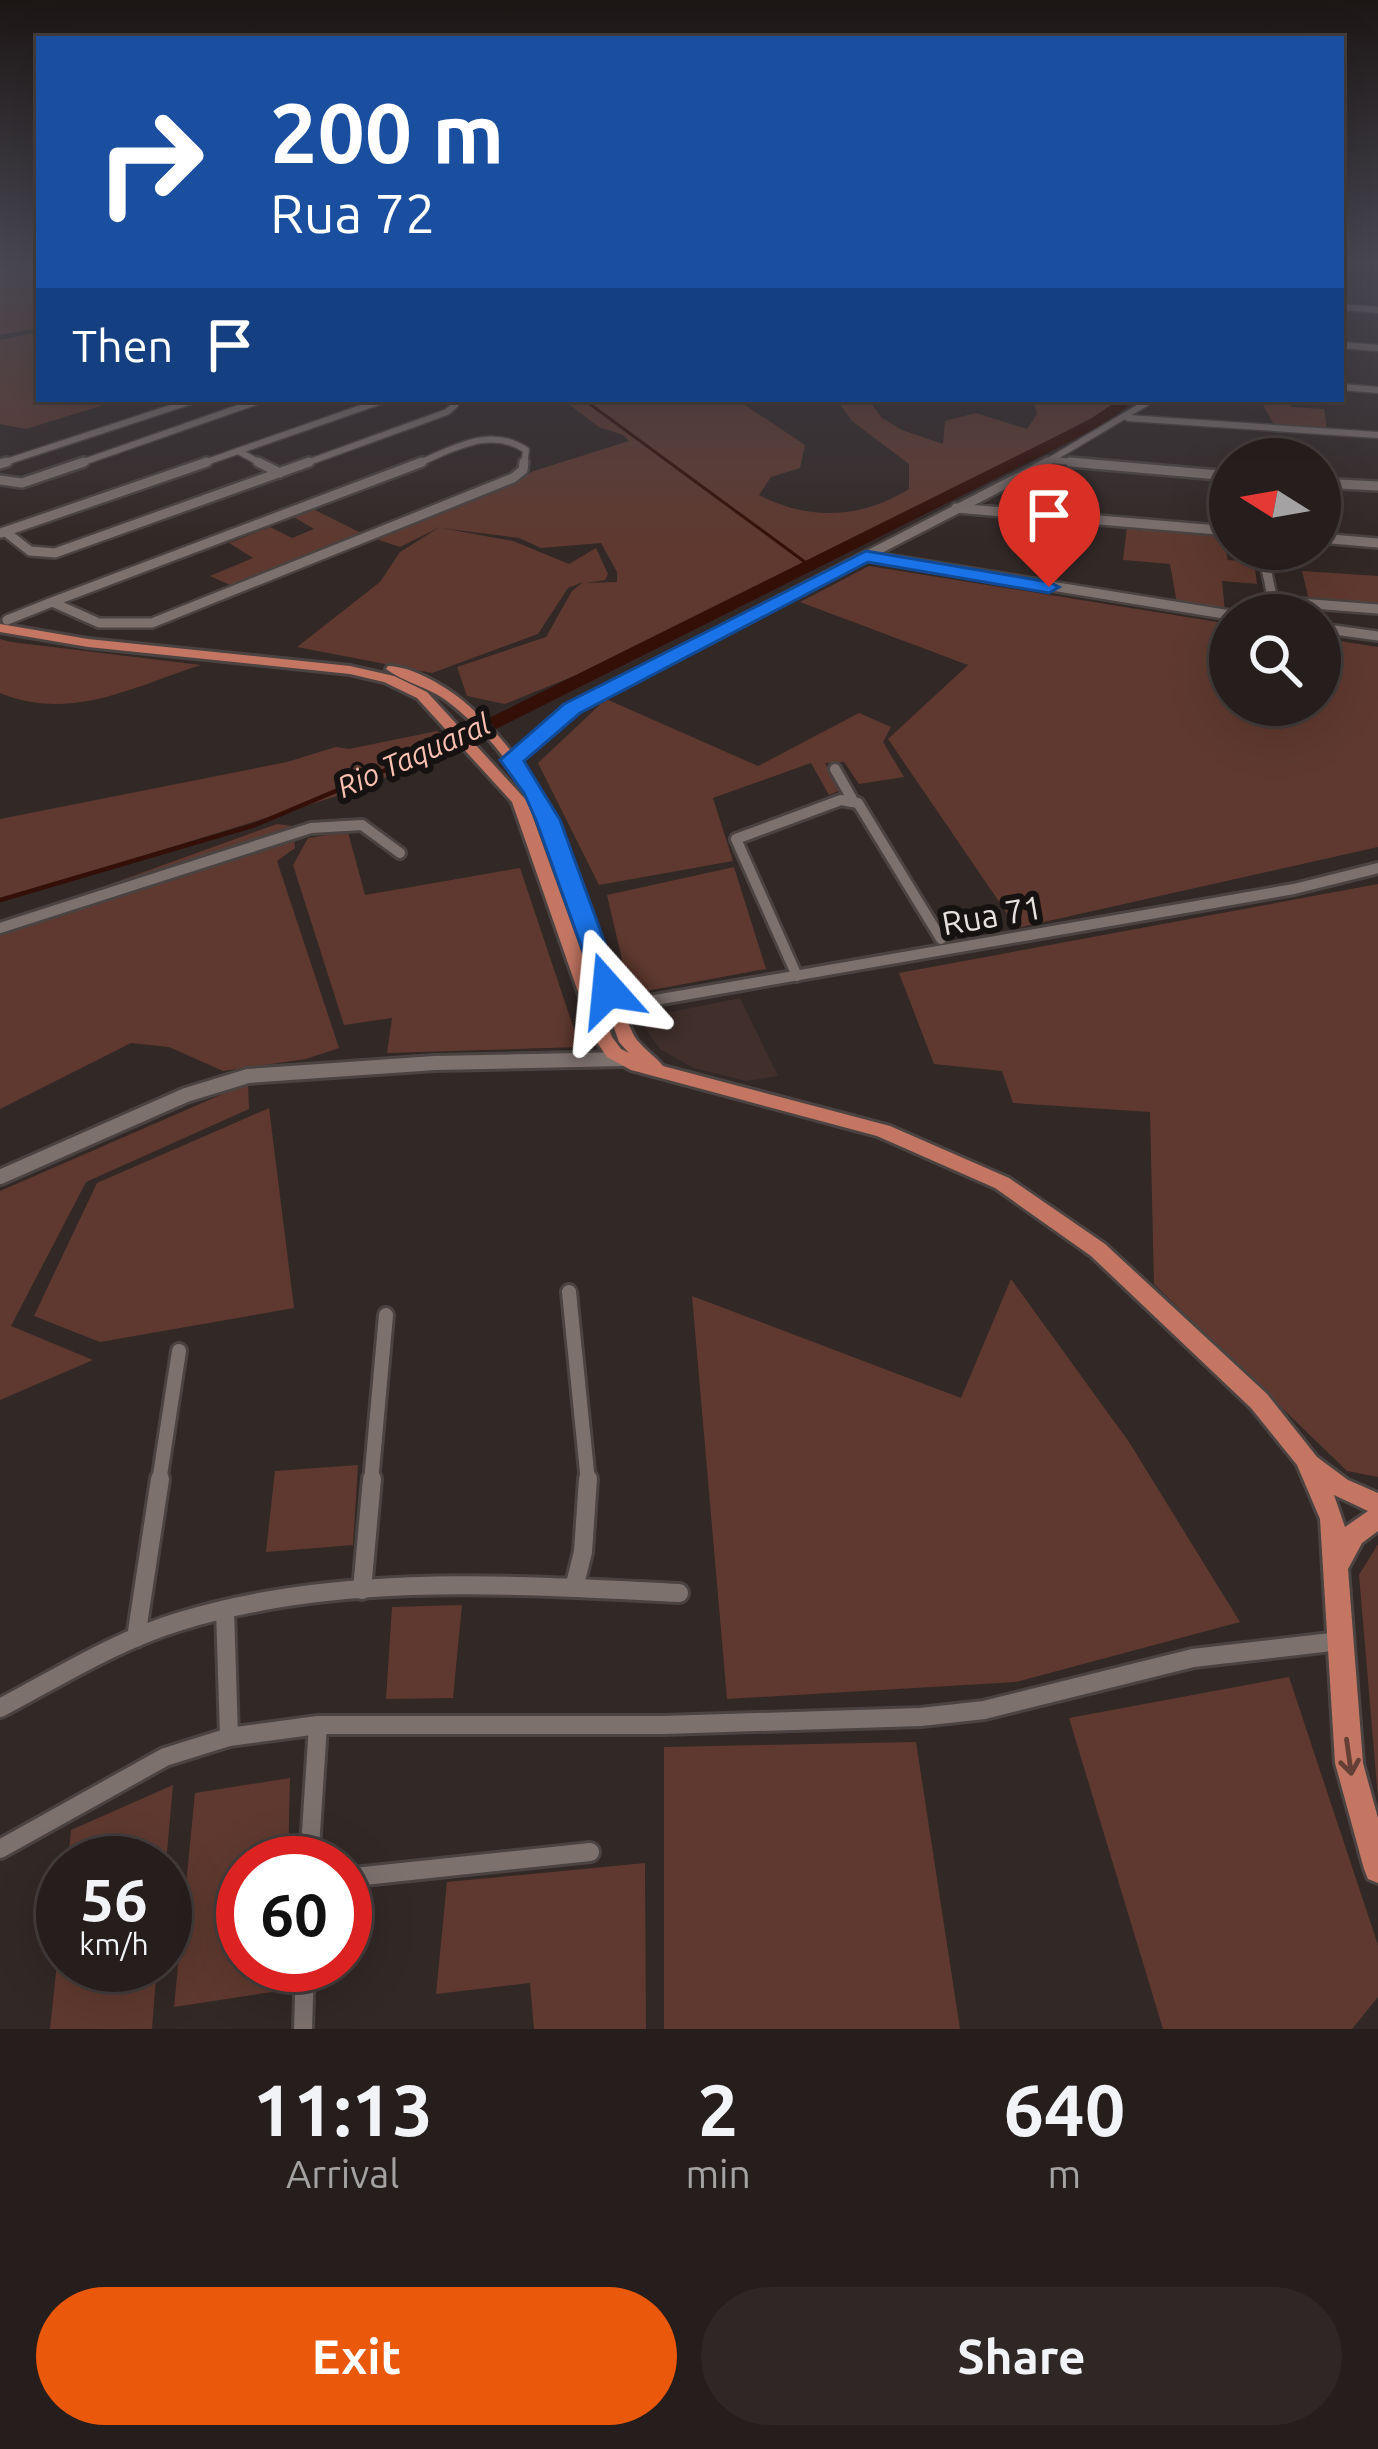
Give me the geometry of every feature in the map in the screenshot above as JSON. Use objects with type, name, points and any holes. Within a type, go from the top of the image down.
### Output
[{"type":"main road","points":[[2,622],[374,664],[430,684],[475,721],[536,792],[632,1047],[663,1072]]},
{"type":"main road","points":[[2,622],[88,644],[378,676],[422,694],[507,784],[528,819],[603,1038],[623,1059],[883,1131],[953,1158],[1023,1194],[1098,1250],[1221,1363],[1306,1459],[1340,1487],[1378,1504]]},
{"type":"main road","points":[[1306,1459],[1332,1519],[1339,1562],[1349,1763],[1378,1869]]},
{"type":"main road","points":[[1339,1562],[1352,1534],[1378,1517]]},
{"type":"street","points":[[1344,387],[1378,390]]},
{"type":"street","points":[[0,464],[189,402]]},
{"type":"street","points":[[0,480],[22,483],[255,402]]},
{"type":"street","points":[[4,533],[378,402]]},
{"type":"street","points":[[4,533],[30,550],[55,554],[455,408],[444,402]]},
{"type":"street","points":[[511,760],[572,708],[1051,460],[1148,402]]},
{"type":"street","points":[[1124,418],[1378,435]]},
{"type":"street","points":[[2,622],[52,602],[487,437],[507,437],[526,450],[523,470],[513,478],[152,623],[130,626],[88,620],[52,602]]},
{"type":"street","points":[[238,451],[280,473]]},
{"type":"street","points":[[1051,460],[1209,474]]},
{"type":"street","points":[[1341,483],[1378,486]]},
{"type":"street","points":[[953,507],[1209,529]]},
{"type":"street","points":[[1341,540],[1378,543]]},
{"type":"street","points":[[866,556],[1209,612]]},
{"type":"street","points":[[1341,606],[1378,609]]},
{"type":"street","points":[[1341,631],[1378,636]]},
{"type":"street","points":[[835,770],[941,939]]},
{"type":"street","points":[[797,976],[736,839],[742,833],[852,799]]},
{"type":"street","points":[[0,928],[311,828],[362,825],[400,853]]},
{"type":"street","name":"Rua 71","points":[[615,1007],[1294,889],[1378,868]]},
{"type":"street","points":[[0,1177],[186,1095],[248,1076],[436,1063],[623,1059]]},
{"type":"street","points":[[569,1292],[589,1525],[574,1588]]},
{"type":"street","points":[[362,1590],[386,1315]]},
{"type":"street","points":[[136,1637],[179,1351]]},
{"type":"street","points":[[0,1708],[136,1637],[225,1609],[362,1590],[574,1588],[679,1593]]},
{"type":"street","points":[[225,1609],[230,1737]]},
{"type":"street","points":[[0,1849],[165,1757],[230,1737],[318,1725],[921,1717],[984,1710],[1193,1658],[1342,1641]]},
{"type":"street","points":[[310,1836],[318,1725]]},
{"type":"street","points":[[372,1875],[590,1852]]},
{"type":"street","points":[[303,2029],[304,1992]]},
{"type":"shaded area","points":[[0,357],[36,357],[36,402],[113,402],[26,429],[0,424]]},
{"type":"shaded area","points":[[566,402],[740,402],[805,445],[800,468],[771,477],[759,495],[797,509],[835,513],[872,506],[909,489],[909,464],[852,421],[838,402],[874,402],[882,418],[943,444],[945,421],[976,413],[1027,429],[1037,414],[1034,402],[1121,402],[849,547],[611,661],[505,704],[467,696],[457,667],[546,637],[572,591],[583,582],[568,588],[538,634],[432,673],[297,647],[380,582],[400,552],[440,527],[400,547],[376,539],[534,471],[629,441],[599,427]],"holes":[[[441,528],[519,538],[541,548],[601,543],[617,572],[617,582],[586,583],[605,580],[608,574],[596,548],[569,564],[513,541]]]},
{"type":"shaded area","points":[[1262,402],[1324,409],[1327,429],[1275,427]]},
{"type":"shaded area","points":[[313,509],[361,533],[230,585],[210,576],[253,558],[229,543],[270,527],[292,538],[314,529],[292,516]]},
{"type":"shaded area","points":[[1127,527],[1209,532],[1209,570],[1255,570],[1257,584],[1222,581],[1223,594],[1209,594],[1209,609],[1177,604],[1170,564],[1123,560]]},
{"type":"shaded area","points":[[869,566],[1209,621],[1209,726],[1341,726],[1341,641],[1378,647],[1378,847],[1017,928],[888,739],[968,665],[800,602]]},
{"type":"shaded area","points":[[1302,571],[1378,576],[1378,605],[1341,602],[1341,594],[1308,594]]},
{"type":"shaded area","points":[[0,639],[201,665],[77,703],[26,701],[0,693]]},
{"type":"shaded area","points":[[606,699],[758,766],[859,713],[891,727],[883,742],[904,777],[859,784],[844,762],[825,763],[841,790],[829,795],[811,763],[713,798],[733,861],[599,885],[538,763]]},
{"type":"shaded area","points":[[437,731],[460,747],[350,792],[0,900],[0,819],[287,762],[336,747],[349,749]]},
{"type":"shaded area","points":[[277,824],[293,826],[295,848],[277,861],[339,1048],[306,1059],[223,1071],[169,1047],[131,1043],[0,1109],[0,924]]},
{"type":"shaded area","points":[[348,832],[365,895],[520,868],[580,1047],[387,1053],[392,1018],[344,1025],[293,865],[308,838]]},
{"type":"shaded area","points":[[734,867],[766,969],[630,994],[607,895]]},
{"type":"shaded area","points":[[1378,884],[1378,1477],[1347,1471],[1154,1284],[1150,1112],[1013,1103],[1002,1071],[934,1064],[899,973]]},
{"type":"shaded area","points":[[740,998],[778,1076],[746,1081],[693,1068],[660,1049],[643,1025],[642,1018]]},
{"type":"shaded area","points":[[248,1083],[249,1109],[86,1182],[11,1326],[93,1360],[0,1400],[0,1191]]},
{"type":"shaded area","points":[[269,1108],[294,1308],[100,1342],[34,1316],[97,1183]]},
{"type":"shaded area","points":[[1011,1279],[1129,1442],[1240,1622],[1016,1682],[727,1699],[692,1296],[961,1398]]},
{"type":"shaded area","points":[[358,1465],[353,1545],[266,1552],[275,1471]]},
{"type":"shaded area","points":[[1378,1544],[1378,1798],[1359,1575]]},
{"type":"shaded area","points":[[462,1605],[453,1698],[386,1699],[392,1607]]},
{"type":"shaded area","points":[[1289,1677],[1378,1945],[1378,1997],[1352,2029],[1163,2029],[1069,1718]]},
{"type":"shaded area","points":[[916,1742],[960,2029],[664,2029],[664,1747]]},
{"type":"shaded area","points":[[290,1778],[289,1836],[216,1836],[216,1992],[272,1992],[174,2007],[175,1992],[192,1992],[195,1793]]},
{"type":"shaded area","points":[[173,1785],[168,1836],[70,1836],[71,1830]]},
{"type":"shaded area","points":[[645,1863],[646,2029],[534,2029],[530,1983],[436,1994],[447,1882]]},
{"type":"shaded area","points":[[54,1992],[155,1992],[152,2029],[50,2029]]},
{"type":"waterway","points":[[587,402],[809,565]]},
{"type":"waterway","name":"Rio Taquaral","points":[[450,743],[1095,423],[1126,402]]},
{"type":"waterway","name":"Rio Taquaral","points":[[0,900],[255,825],[450,743]]},
{"type":"route","points":[[608,990],[548,820],[536,792],[511,760],[572,708],[866,556],[1049,587]]}]
